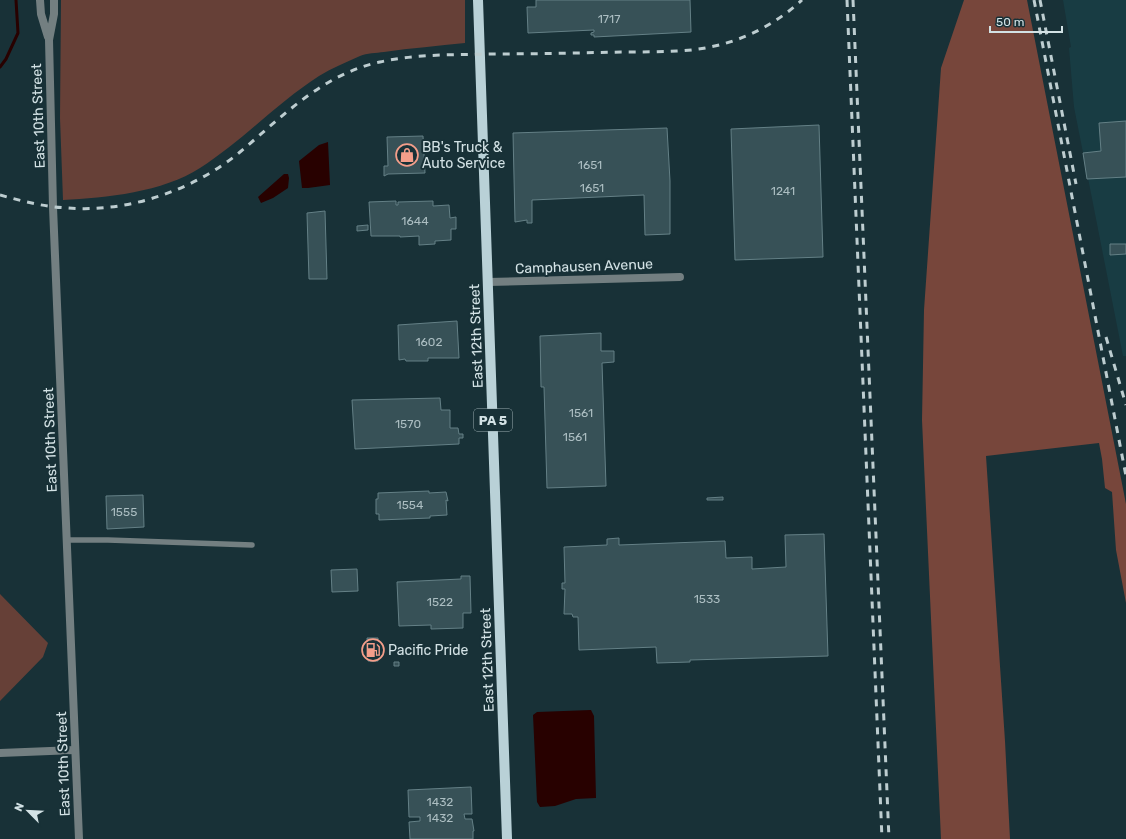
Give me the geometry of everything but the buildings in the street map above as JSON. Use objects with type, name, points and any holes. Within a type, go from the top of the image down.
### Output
[{"type":"main road","name":"East 12th Street","points":[[478,0],[507,839]]},
{"type":"street","name":"East 10th Street","points":[[40,0],[41,14],[49,40]]},
{"type":"street","name":"East 10th Street","points":[[54,0],[54,14],[49,40],[53,207],[79,839]]},
{"type":"street","name":"Camphausen Avenue","points":[[488,282],[680,277]]},
{"type":"street","points":[[0,753],[75,750]]},
{"type":"lane","points":[[67,540],[252,545]]},
{"type":"shaded area","points":[[61,0],[465,0],[465,43],[372,53],[360,56],[319,76],[289,98],[230,146],[200,168],[185,176],[169,183],[134,192],[97,198],[63,200],[60,118]]},
{"type":"shaded area","points":[[964,0],[1027,0],[1126,504],[1126,603],[1116,550],[1112,492],[1105,488],[1099,443],[986,456],[1010,839],[941,839],[922,420],[924,310],[941,68]]},
{"type":"shaded area","points":[[1063,0],[1126,0],[1126,356],[1123,356],[1074,107],[1069,48],[1071,47]]},
{"type":"shaded area","points":[[328,142],[330,185],[302,188],[299,161],[319,145]]},
{"type":"shaded area","points":[[284,174],[288,174],[288,188],[273,198],[261,203],[258,197]]},
{"type":"shaded area","points":[[0,594],[48,643],[43,657],[0,701]]},
{"type":"shaded area","points":[[591,710],[594,716],[596,798],[576,799],[555,806],[540,807],[537,802],[533,715],[537,712]]},
{"type":"waterway","points":[[0,67],[6,59],[18,33],[16,0]]},
{"type":"railway","points":[[0,195],[42,205],[91,209],[114,207],[159,196],[181,188],[222,166],[288,111],[322,86],[359,68],[380,62],[393,59],[434,55],[656,52],[695,50],[712,47],[744,37],[760,30],[789,11],[802,0]]},
{"type":"railway","points":[[847,0],[882,839]]},
{"type":"railway","points":[[853,0],[889,839]]},
{"type":"railway","points":[[1034,0],[1126,476]]},
{"type":"railway","points":[[1040,0],[1076,184]]},
{"type":"railway","points":[[1106,337],[1126,405]]},
{"type":"place","name":"BB's Truck & Auto Service","points":[[407,155]]},
{"type":"place","name":"Pacific Pride","points":[[373,650]]}]
